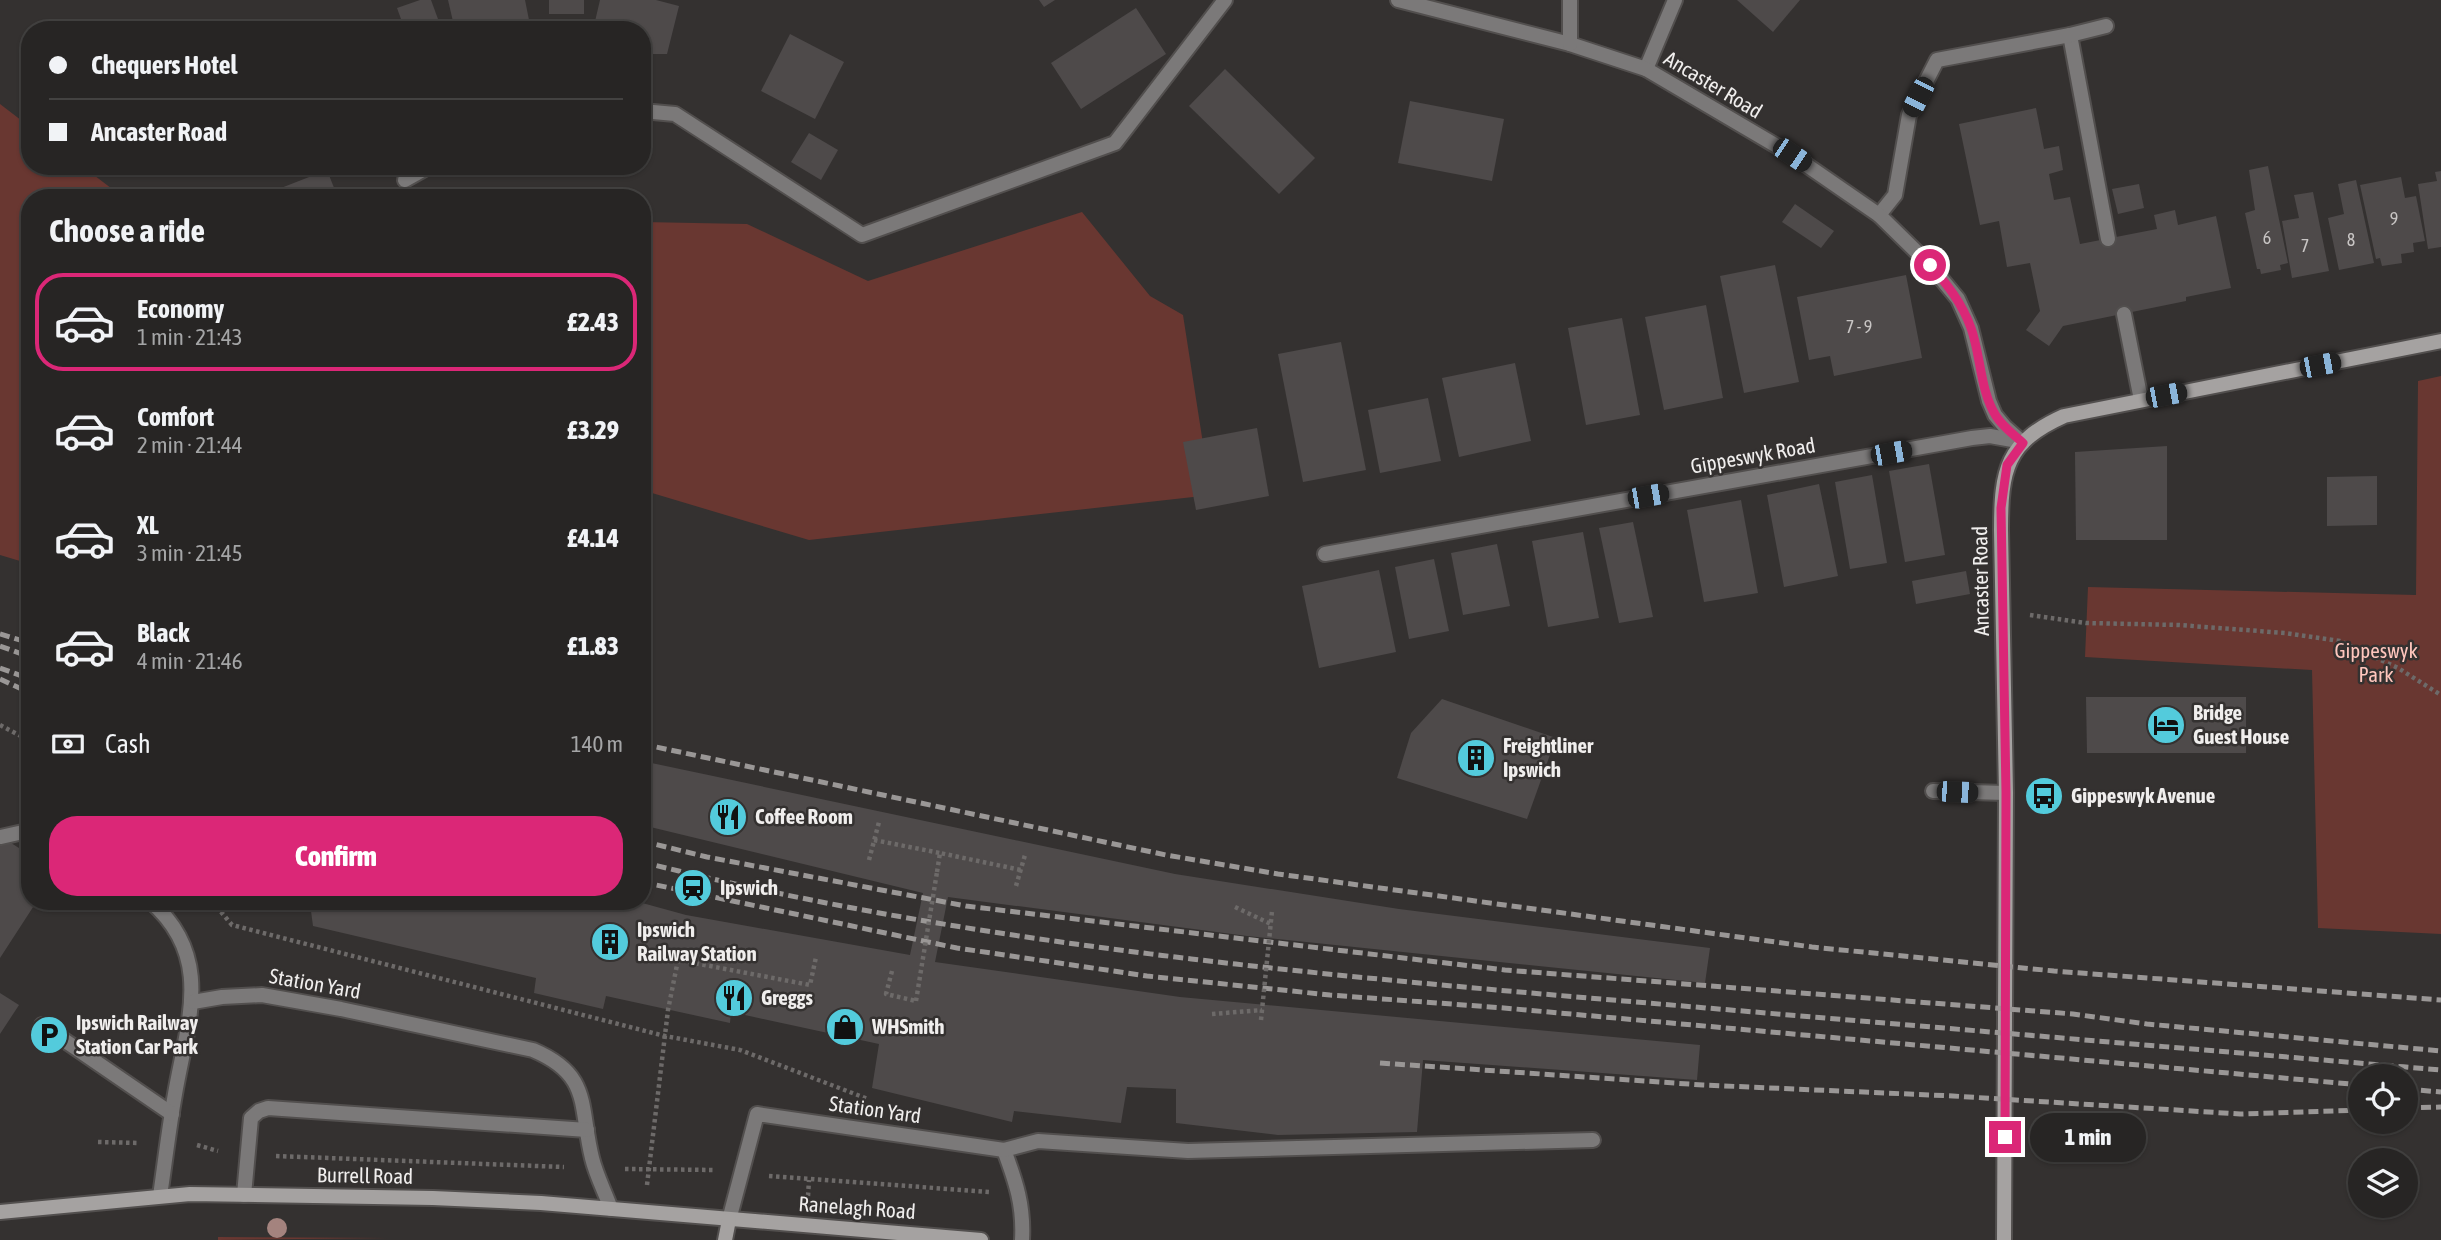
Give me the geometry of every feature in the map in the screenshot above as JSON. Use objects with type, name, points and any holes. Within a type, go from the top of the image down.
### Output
[{"type":"street","points":[[651,112],[675,114],[862,234],[1115,143],[1224,0]]},
{"type":"street","name":"Ancaster Road","points":[[1398,0],[1570,44],[1646,69],[1792,155],[1879,215],[1930,265],[1958,299],[1971,328],[1995,415],[2023,443],[2007,465],[2002,488],[2006,793],[2004,1240]]},
{"type":"street","points":[[1570,0],[1570,44]]},
{"type":"street","points":[[1646,69],[1675,0]]},
{"type":"street","points":[[1879,215],[1895,195],[1909,115],[1937,60],[2106,26]]},
{"type":"street","points":[[2070,35],[2108,239]]},
{"type":"street","points":[[405,180],[414,175]]},
{"type":"street","points":[[2124,314],[2141,400]]},
{"type":"street","points":[[2023,443],[2049,423],[2064,416],[2441,341]]},
{"type":"street","name":"Gippeswyk Road","points":[[1325,554],[1972,438],[1990,436],[2023,443]]},
{"type":"street","points":[[1933,791],[2006,793]]},
{"type":"street","points":[[1,837],[21,832]]},
{"type":"street","points":[[159,910],[185,952],[192,976],[193,1002],[160,1196]]},
{"type":"street","name":"Station Yard","points":[[193,1002],[262,995],[533,1050],[563,1066],[583,1101],[595,1168],[611,1209]]},
{"type":"street","points":[[42,1025],[172,1114]]},
{"type":"street","points":[[244,1195],[251,1118],[258,1111],[268,1108],[587,1130]]},
{"type":"street","name":"Station Yard","points":[[729,1220],[757,1114],[1004,1150]]},
{"type":"street","points":[[1022,1240],[1023,1216],[1019,1194],[1004,1150],[1038,1141],[1188,1151],[1593,1140]]},
{"type":"street","name":"Burrell Road","points":[[0,1212],[160,1196],[244,1195],[432,1198],[611,1209],[729,1220]]},
{"type":"street","points":[[725,1240],[729,1220]]},
{"type":"street","name":"Ranelagh Road","points":[[729,1220],[981,1240]]},
{"type":"path","points":[[2002,611],[2086,623],[2179,625],[2285,633],[2340,641],[2398,668],[2441,695]]},
{"type":"path","points":[[0,725],[21,736]]},
{"type":"path","points":[[869,860],[879,822]]},
{"type":"path","points":[[874,840],[1021,870]]},
{"type":"path","points":[[892,971],[886,994],[916,1001],[940,853]]},
{"type":"path","points":[[1016,886],[1025,855]]},
{"type":"path","points":[[1235,907],[1271,924]]},
{"type":"path","points":[[220,910],[232,925],[665,1036],[740,1050],[878,1103]]},
{"type":"path","points":[[1261,1020],[1272,911]]},
{"type":"path","points":[[648,1169],[678,960],[810,985],[816,957]]},
{"type":"path","points":[[1212,1014],[1262,1010]]},
{"type":"path","points":[[199,1145],[227,1154],[595,1168]]},
{"type":"path","points":[[809,1180],[1019,1194]]},
{"type":"green space","points":[[0,104],[21,120],[21,175],[94,175],[112,189],[21,189],[21,561],[0,555]]},
{"type":"green space","points":[[1082,212],[1150,296],[1183,315],[1211,495],[809,540],[651,493],[651,222],[747,224],[868,281]]},
{"type":"green space","name":"Gippeswyk Park","points":[[2441,376],[2441,934],[2318,928],[2312,670],[2085,657],[2088,587],[2416,595],[2418,381]]},
{"type":"green space","points":[[218,1237],[389,1238],[218,1240]]},
{"type":"building","points":[[420,0],[431,0],[439,21],[402,21],[397,8]]},
{"type":"building","points":[[448,0],[525,0],[529,21],[453,21]]},
{"type":"building","points":[[549,0],[584,0],[584,14],[549,14]]},
{"type":"building","points":[[600,0],[656,0],[679,6],[667,54],[651,54],[651,21],[595,21]]},
{"type":"building","points":[[1039,0],[1055,0],[1044,7]]},
{"type":"building","points":[[1737,0],[1800,0],[1773,32]]},
{"type":"building","points":[[1136,8],[1166,54],[1081,109],[1051,63]]},
{"type":"building","points":[[790,34],[844,62],[815,119],[761,91]]},
{"type":"building","points":[[1225,69],[1315,158],[1279,194],[1189,106]]},
{"type":"building","points":[[1410,101],[1504,119],[1492,181],[1398,163]]},
{"type":"building","points":[[2036,108],[2044,149],[2059,146],[2063,170],[2049,174],[2054,200],[2070,197],[2080,244],[2157,229],[2154,215],[2175,210],[2178,225],[2216,216],[2231,288],[2186,297],[2186,301],[2063,326],[2049,346],[2026,330],[2040,311],[2030,263],[2007,267],[1999,221],[1980,225],[1959,124]]},
{"type":"building","points":[[809,133],[838,150],[821,180],[791,162]]},
{"type":"building","points":[[2268,166],[2288,263],[2280,265],[2281,270],[2261,274],[2260,269],[2257,269],[2245,213],[2255,210],[2249,170]]},
{"type":"building","points":[[2441,171],[2441,247],[2428,249],[2418,184],[2437,181],[2435,172]]},
{"type":"building","points":[[314,175],[329,175],[334,189],[281,189]]},
{"type":"building","points":[[2401,177],[2405,198],[2416,196],[2425,241],[2413,243],[2414,252],[2401,254],[2402,263],[2382,266],[2380,258],[2376,259],[2360,185]]},
{"type":"building","points":[[2356,180],[2374,263],[2339,270],[2328,218],[2344,214],[2338,184]]},
{"type":"building","points":[[2139,184],[2144,208],[2118,214],[2112,189]]},
{"type":"building","points":[[2313,192],[2329,271],[2292,278],[2282,221],[2299,218],[2294,195]]},
{"type":"building","points":[[1795,204],[1834,231],[1821,248],[1782,222]]},
{"type":"building","points":[[1775,265],[1799,382],[1744,393],[1720,276]]},
{"type":"building","points":[[1906,275],[1922,358],[1834,376],[1830,356],[1809,360],[1797,297]]},
{"type":"building","points":[[1706,305],[1723,398],[1664,410],[1645,317]]},
{"type":"building","points":[[1622,318],[1640,415],[1586,425],[1568,328]]},
{"type":"building","points":[[1341,342],[1366,470],[1303,482],[1278,354]]},
{"type":"building","points":[[1515,363],[1531,441],[1459,457],[1442,378]]},
{"type":"building","points":[[1428,398],[1441,461],[1380,473],[1368,410]]},
{"type":"building","points":[[1257,428],[1269,496],[1196,510],[1183,442]]},
{"type":"building","points":[[2167,446],[2167,540],[2076,540],[2075,452]]},
{"type":"building","points":[[1929,464],[1945,555],[1905,562],[1889,471]]},
{"type":"building","points":[[1872,475],[1887,563],[1850,569],[1835,482]]},
{"type":"building","points":[[2377,476],[2377,525],[2327,526],[2327,477]]},
{"type":"building","points":[[1819,484],[1838,576],[1784,587],[1767,495]]},
{"type":"building","points":[[1741,500],[1758,593],[1704,602],[1687,510]]},
{"type":"building","points":[[1633,522],[1653,617],[1619,623],[1599,528]]},
{"type":"building","points":[[1583,532],[1599,618],[1548,627],[1532,541]]},
{"type":"building","points":[[1497,544],[1510,606],[1463,615],[1451,553]]},
{"type":"building","points":[[1434,559],[1449,631],[1409,639],[1395,567]]},
{"type":"building","points":[[1379,570],[1396,652],[1319,668],[1302,586]]},
{"type":"building","points":[[1966,571],[1970,594],[1916,604],[1912,581]]},
{"type":"building","name":"Bridge Guest House","points":[[2086,697],[2246,697],[2246,753],[2087,753]]},
{"type":"building","name":"Freightliner Ipswich","points":[[1442,699],[1556,738],[1527,819],[1397,778],[1411,733]]},
{"type":"building","name":"Ipswich Railway Station","points":[[651,763],[1175,874],[1399,909],[1710,948],[1705,983],[1247,936],[948,897],[935,962],[1180,997],[1700,1045],[1697,1080],[1423,1060],[1417,1132],[1278,1135],[1176,1123],[1176,1089],[1127,1087],[1121,1123],[1014,1111],[1012,1122],[872,1088],[879,1044],[731,1012],[730,1023],[606,996],[603,1009],[534,993],[536,978],[313,926],[311,911],[308,910],[651,910],[651,905],[686,915],[910,955],[923,893],[651,827]]},
{"type":"building","points":[[0,836],[21,849],[21,910],[31,910],[0,958]]},
{"type":"building","points":[[0,993],[19,1005],[0,1034]]},
{"type":"railway","points":[[0,634],[21,640]]},
{"type":"railway","points":[[0,646],[21,654]]},
{"type":"railway","points":[[0,668],[21,676]]},
{"type":"railway","points":[[0,679],[21,689]]},
{"type":"railway","points":[[651,746],[1166,855],[1278,874],[1812,947],[2054,971],[2441,1000]]},
{"type":"railway","points":[[651,843],[707,857],[966,906],[1505,970],[2073,1014],[2147,1024],[2441,1051]]},
{"type":"railway","points":[[651,864],[885,914],[1007,934],[1254,966],[1501,990],[2441,1070]]},
{"type":"railway","points":[[651,884],[957,948],[1147,976],[1330,995],[1504,1008],[2348,1084]]},
{"type":"railway","points":[[1380,1063],[1703,1085],[1953,1096],[2240,1114],[2348,1110]]},
{"type":"railway","points":[[2418,1090],[2441,1092]]},
{"type":"railway","points":[[2418,1108],[2441,1107]]},
{"type":"place","name":"Bridge Guest House","points":[[2166,725]]},
{"type":"place","name":"Freightliner Ipswich","points":[[1476,758]]},
{"type":"place","name":"Gippeswyk Avenue","points":[[2044,796]]},
{"type":"place","name":"Coffee Room","points":[[728,817]]},
{"type":"place","name":"Ipswich","points":[[693,888]]},
{"type":"place","name":"Ipswich Railway Station","points":[[610,942]]},
{"type":"place","name":"Greggs","points":[[734,998]]},
{"type":"place","name":"WHSmith","points":[[845,1027]]},
{"type":"place","name":"Ipswich Railway Station Car Park","points":[[49,1035]]},
{"type":"route","points":[[1930,265],[1958,299],[1971,328],[1995,415],[2023,443],[2007,465],[2001,508],[2006,793],[2005,1137]]}]
